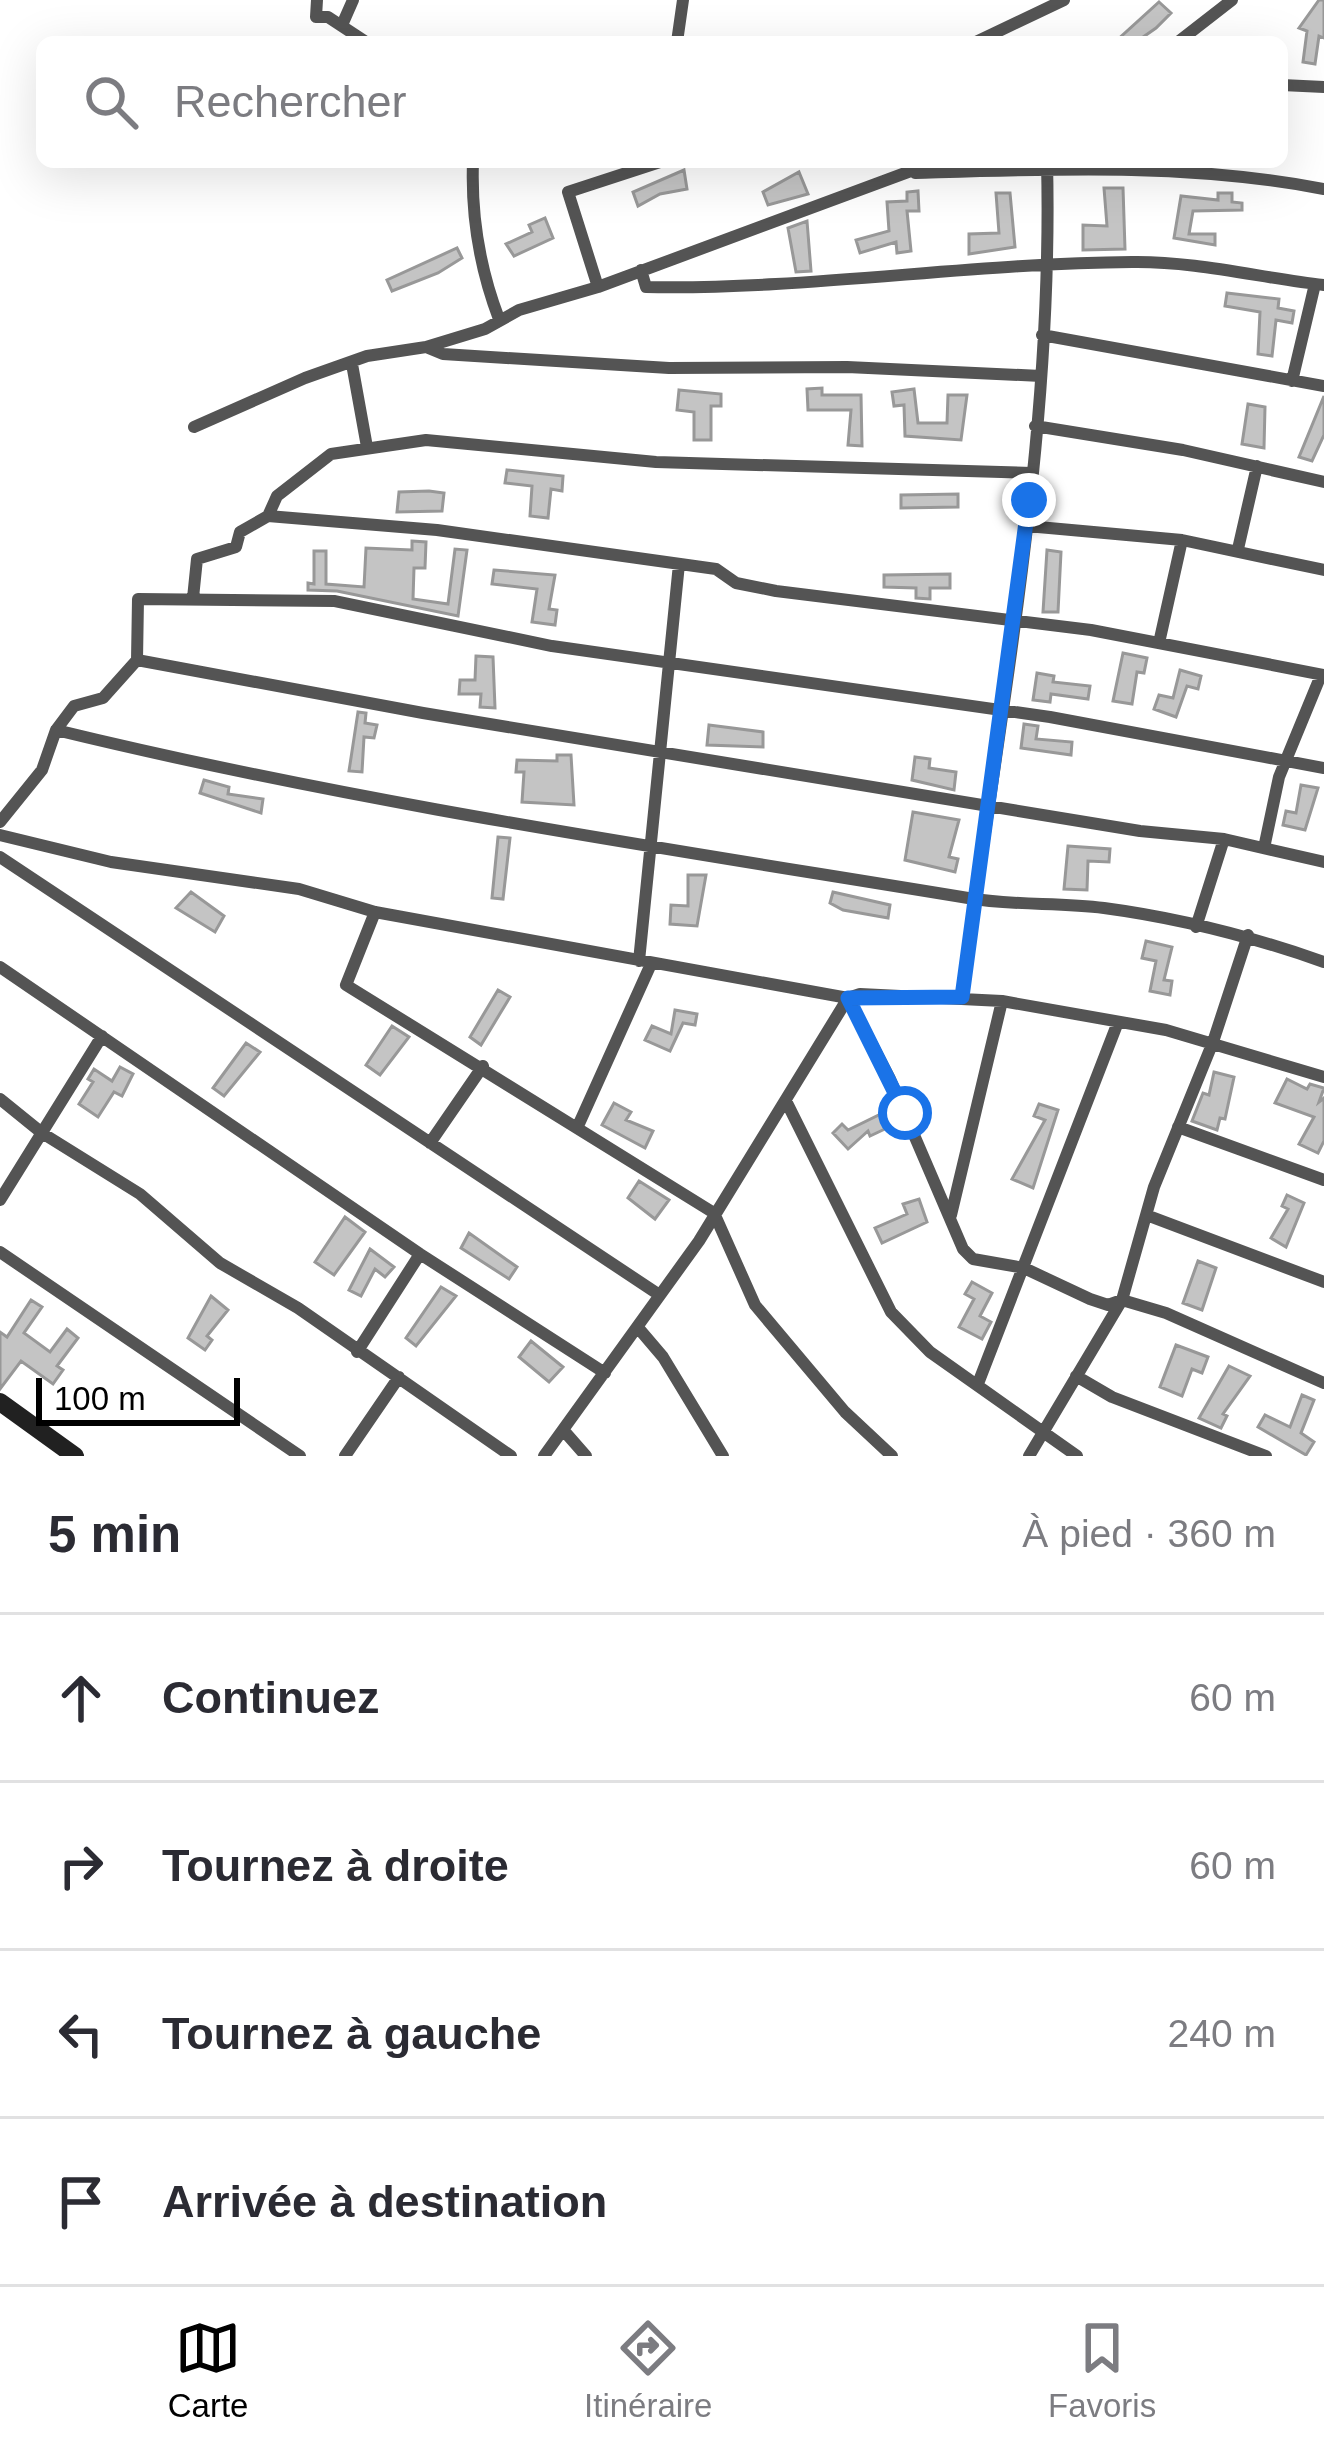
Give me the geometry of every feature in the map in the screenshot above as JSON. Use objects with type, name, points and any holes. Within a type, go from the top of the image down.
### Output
[{"type":"street","points":[[317,0],[316,17],[356,36]]},
{"type":"street","points":[[341,26],[353,0]]},
{"type":"street","points":[[678,36],[683,0]]},
{"type":"street","points":[[989,36],[1064,0]]},
{"type":"street","points":[[1186,36],[1232,0]]},
{"type":"street","points":[[1288,85],[1324,87]]},
{"type":"street","points":[[472,168],[475,225],[499,319]]},
{"type":"street","points":[[598,287],[568,192],[641,168]]},
{"type":"street","points":[[194,427],[305,378],[399,347],[426,347],[917,168]]},
{"type":"street","points":[[902,173],[1006,168]]},
{"type":"street","points":[[962,997],[992,806],[1027,526],[1041,376],[1047,168]]},
{"type":"street","points":[[1088,168],[1230,175],[1324,189]]},
{"type":"street","points":[[641,270],[646,287],[773,288],[1138,262],[1319,284],[1292,380]]},
{"type":"street","points":[[1042,335],[1324,386]]},
{"type":"street","points":[[426,347],[443,354],[669,368],[914,368],[1041,376]]},
{"type":"street","points":[[352,364],[367,447]]},
{"type":"street","points":[[1035,426],[1324,482]]},
{"type":"street","points":[[268,516],[278,496],[331,454],[426,440],[656,462],[1031,472]]},
{"type":"street","points":[[1238,549],[1257,466]]},
{"type":"street","points":[[193,598],[197,559],[236,547],[244,528],[268,516],[437,530],[716,568],[736,583],[776,591],[1016,622],[1323,675],[1286,760],[1264,848]]},
{"type":"street","points":[[1027,526],[1182,540],[1324,570]]},
{"type":"street","points":[[1159,644],[1182,540]]},
{"type":"street","points":[[578,1126],[645,962],[651,846],[680,563]]},
{"type":"street","points":[[0,822],[42,770],[56,730],[74,706],[103,698],[137,660],[138,599],[335,601],[673,665],[1004,710],[1324,768]]},
{"type":"street","points":[[137,660],[215,678],[664,752],[1224,839],[1324,862]]},
{"type":"street","points":[[56,730],[172,758],[651,846],[975,899],[1101,908],[1248,935],[1324,962]]},
{"type":"street","points":[[0,835],[111,862],[299,889],[375,912],[848,998],[962,997],[1118,1022],[1213,1042],[1324,1077]]},
{"type":"street","points":[[1196,927],[1224,839]]},
{"type":"street","points":[[0,857],[658,1294]]},
{"type":"street","points":[[375,912],[346,985],[714,1213],[755,1306],[845,1412],[892,1456]]},
{"type":"street","points":[[1029,1456],[1122,1300],[1128,1268],[1248,935]]},
{"type":"street","points":[[0,967],[420,1254],[605,1372]]},
{"type":"street","points":[[544,1456],[640,1330],[658,1294],[848,998]]},
{"type":"street","points":[[848,998],[963,1249],[973,1258],[1024,1268],[1108,1305],[1122,1300],[1234,1340],[1324,1383]]},
{"type":"street","points":[[951,1216],[1002,1001]]},
{"type":"street","points":[[979,1381],[1118,1022]]},
{"type":"street","points":[[0,1200],[102,1036]]},
{"type":"street","points":[[430,1143],[482,1066]]},
{"type":"street","points":[[0,1099],[42,1133],[140,1194],[220,1263],[242,1272],[511,1456]]},
{"type":"street","points":[[786,1101],[891,1312],[930,1352],[979,1381],[1077,1456]]},
{"type":"street","points":[[1178,1127],[1324,1180]]},
{"type":"street","points":[[1148,1216],[1324,1282]]},
{"type":"street","points":[[0,1252],[300,1456]]},
{"type":"street","points":[[357,1352],[420,1254]]},
{"type":"street","points":[[640,1330],[663,1357],[723,1456]]},
{"type":"street","points":[[1076,1376],[1112,1397],[1266,1456]]},
{"type":"street","points":[[345,1456],[399,1377]]},
{"type":"street","points":[[0,1402],[75,1456]]},
{"type":"street","points":[[565,1432],[586,1456]]},
{"type":"building","points":[[1319,0],[1324,0],[1324,38],[1319,36],[1315,64],[1303,62],[1307,31],[1299,28]]},
{"type":"building","points":[[1159,2],[1171,13],[1145,36],[1122,36]]},
{"type":"building","points":[[684,170],[687,189],[660,194],[638,206],[633,192]]},
{"type":"building","points":[[799,172],[808,194],[768,205],[763,192]]},
{"type":"building","points":[[1104,188],[1123,188],[1125,249],[1083,250],[1083,225],[1107,226]]},
{"type":"building","points":[[918,191],[919,211],[907,211],[911,251],[897,253],[896,242],[860,253],[856,240],[889,231],[887,202],[907,201],[907,192]]},
{"type":"building","points":[[996,193],[1010,193],[1015,247],[969,254],[969,234],[999,233]]},
{"type":"building","points":[[1218,193],[1232,193],[1232,202],[1242,203],[1242,210],[1193,211],[1189,234],[1215,234],[1215,245],[1174,238],[1181,196],[1218,200]]},
{"type":"building","points":[[545,218],[553,238],[514,256],[506,244],[532,232],[529,225]]},
{"type":"building","points":[[807,221],[811,271],[796,272],[788,228]]},
{"type":"building","points":[[457,248],[462,258],[392,291],[387,280]]},
{"type":"building","points":[[1227,293],[1279,299],[1278,308],[1294,311],[1292,323],[1276,320],[1272,356],[1258,354],[1260,312],[1225,306]]},
{"type":"building","points":[[822,388],[822,395],[861,395],[862,446],[848,445],[851,410],[808,410],[807,389]]},
{"type":"building","points":[[914,389],[918,423],[947,423],[948,395],[967,395],[961,440],[905,436],[904,405],[894,406],[892,392]]},
{"type":"building","points":[[679,390],[721,394],[721,406],[711,406],[711,440],[694,440],[694,412],[677,410]]},
{"type":"building","points":[[1324,396],[1324,435],[1312,461],[1299,457]]},
{"type":"building","points":[[1248,404],[1265,407],[1264,448],[1242,444]]},
{"type":"building","points":[[507,470],[563,476],[562,491],[551,489],[548,518],[530,516],[532,486],[505,483]]},
{"type":"building","points":[[399,492],[444,493],[442,511],[397,512]]},
{"type":"building","points":[[958,494],[958,507],[901,508],[901,495]]},
{"type":"building","points":[[412,541],[426,542],[425,568],[414,568],[413,599],[448,604],[455,549],[467,550],[458,616],[337,591],[308,590],[308,583],[314,584],[314,551],[326,551],[326,584],[364,587],[366,548],[412,550]]},
{"type":"building","points":[[1047,550],[1061,552],[1058,612],[1043,612]]},
{"type":"building","points":[[494,570],[555,575],[549,609],[557,610],[555,625],[532,622],[537,589],[492,584]]},
{"type":"building","points":[[950,574],[950,588],[930,588],[930,599],[916,598],[916,588],[884,587],[884,575]]},
{"type":"building","points":[[1123,653],[1147,658],[1144,673],[1137,672],[1132,704],[1113,701]]},
{"type":"building","points":[[476,656],[493,657],[495,708],[480,707],[481,694],[459,694],[460,680],[475,680]]},
{"type":"building","points":[[1180,670],[1201,676],[1198,689],[1187,686],[1176,717],[1154,709],[1159,695],[1173,698]]},
{"type":"building","points":[[1037,673],[1054,676],[1053,682],[1090,686],[1088,699],[1051,694],[1050,702],[1033,700]]},
{"type":"building","points":[[358,712],[366,713],[365,723],[377,725],[374,738],[364,737],[362,772],[349,771]]},
{"type":"building","points":[[1024,724],[1038,726],[1036,739],[1072,742],[1071,755],[1021,748]]},
{"type":"building","points":[[709,725],[763,732],[763,747],[707,745]]},
{"type":"building","points":[[557,755],[571,755],[574,805],[522,802],[524,772],[516,772],[517,760],[557,761]]},
{"type":"building","points":[[915,757],[930,759],[929,768],[956,772],[954,790],[912,780]]},
{"type":"building","points":[[204,780],[229,787],[228,794],[263,799],[261,813],[200,793]]},
{"type":"building","points":[[1301,785],[1318,788],[1305,830],[1283,825],[1286,811],[1296,813]]},
{"type":"building","points":[[913,812],[959,820],[949,857],[958,859],[955,872],[905,860]]},
{"type":"building","points":[[498,837],[510,838],[503,899],[492,898]]},
{"type":"building","points":[[1068,846],[1110,849],[1109,862],[1088,861],[1087,890],[1064,889]]},
{"type":"building","points":[[688,875],[706,875],[697,926],[670,924],[671,905],[688,906]]},
{"type":"building","points":[[191,892],[224,916],[215,932],[176,908]]},
{"type":"building","points":[[833,892],[890,905],[888,918],[843,910],[830,903]]},
{"type":"building","points":[[1146,941],[1172,947],[1164,980],[1172,981],[1170,995],[1150,991],[1156,961],[1142,958]]},
{"type":"building","points":[[498,990],[510,997],[481,1045],[470,1037]]},
{"type":"building","points":[[675,1010],[697,1014],[695,1025],[683,1023],[670,1051],[645,1040],[652,1026],[671,1034]]},
{"type":"building","points":[[392,1026],[409,1037],[380,1075],[366,1065]]},
{"type":"building","points":[[246,1043],[260,1052],[224,1096],[213,1088]]},
{"type":"building","points":[[120,1067],[133,1074],[122,1096],[114,1092],[98,1117],[79,1104],[93,1082],[88,1079],[94,1069],[112,1081]]},
{"type":"building","points":[[1214,1072],[1234,1077],[1225,1119],[1220,1118],[1217,1130],[1192,1121],[1203,1093],[1209,1095]]},
{"type":"building","points":[[1287,1079],[1307,1089],[1310,1084],[1324,1088],[1319,1102],[1324,1098],[1324,1141],[1318,1153],[1299,1144],[1314,1117],[1275,1103]]},
{"type":"building","points":[[614,1103],[631,1112],[626,1120],[653,1131],[645,1148],[602,1125]]},
{"type":"building","points":[[1039,1104],[1058,1110],[1033,1188],[1012,1179],[1045,1120],[1034,1116]]},
{"type":"building","points":[[883,1113],[887,1128],[870,1136],[868,1131],[848,1149],[833,1133],[842,1124],[848,1130]]},
{"type":"building","points":[[639,1181],[669,1200],[655,1219],[628,1198]]},
{"type":"building","points":[[1287,1195],[1304,1203],[1286,1247],[1271,1238],[1288,1209],[1282,1206]]},
{"type":"building","points":[[919,1199],[927,1222],[882,1243],[875,1228],[907,1214],[903,1204]]},
{"type":"building","points":[[345,1217],[365,1232],[334,1275],[315,1262]]},
{"type":"building","points":[[469,1233],[517,1267],[509,1279],[461,1248]]},
{"type":"building","points":[[370,1249],[394,1267],[385,1277],[375,1269],[361,1296],[349,1290]]},
{"type":"building","points":[[1198,1261],[1216,1268],[1202,1310],[1183,1303]]},
{"type":"building","points":[[972,1282],[992,1293],[980,1316],[991,1322],[982,1339],[959,1327],[974,1299],[965,1294]]},
{"type":"building","points":[[441,1287],[456,1296],[416,1346],[406,1338]]},
{"type":"building","points":[[211,1296],[228,1310],[207,1336],[212,1340],[205,1350],[188,1338]]},
{"type":"building","points":[[31,1300],[42,1307],[24,1333],[50,1352],[67,1329],[78,1338],[57,1366],[63,1370],[53,1384],[21,1361],[0,1389],[0,1332],[7,1337]]},
{"type":"building","points":[[531,1341],[563,1367],[549,1382],[519,1357]]},
{"type":"building","points":[[1176,1345],[1208,1357],[1202,1373],[1192,1369],[1182,1396],[1160,1387]]},
{"type":"building","points":[[1229,1366],[1250,1376],[1223,1414],[1227,1416],[1221,1428],[1199,1418]]},
{"type":"building","points":[[1302,1395],[1314,1400],[1301,1433],[1314,1442],[1306,1455],[1258,1427],[1265,1415],[1290,1427]]},
{"type":"route","points":[[905,1113],[848,998],[860,994],[962,997],[992,806],[1029,500]]}]
